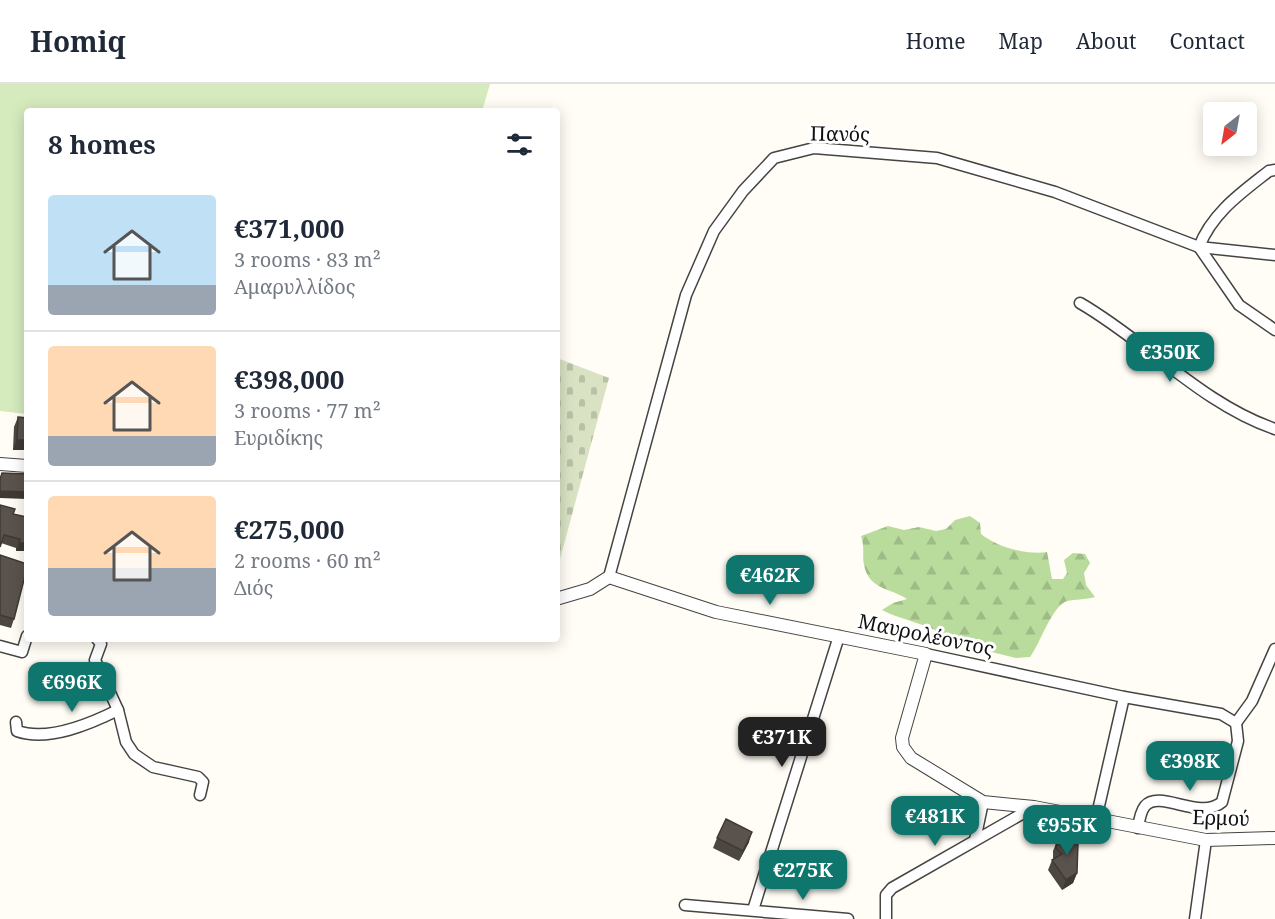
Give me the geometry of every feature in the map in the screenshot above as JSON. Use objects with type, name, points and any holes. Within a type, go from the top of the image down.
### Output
[{"type":"street","name":"Πανός","points":[[609,577],[686,295],[714,231],[743,191],[774,158],[814,148],[937,158],[1055,192],[1199,247],[1275,255]]},
{"type":"street","points":[[1273,167],[1234,198],[1207,228],[1199,247],[1239,305],[1275,330]]},
{"type":"street","points":[[1080,303],[1218,399],[1245,416],[1275,429]]},
{"type":"street","points":[[0,464],[24,466]]},
{"type":"street","points":[[560,598],[582,592],[609,577]]},
{"type":"street","name":"Μαυρολέοντος","points":[[609,577],[716,612],[1124,697],[1221,714],[1236,723]]},
{"type":"street","points":[[758,913],[839,636]]},
{"type":"street","points":[[0,646],[22,652],[25,642]]},
{"type":"street","points":[[99,642],[101,644],[95,660],[118,710],[126,742],[138,759],[153,767],[198,777],[203,783],[200,795]]},
{"type":"street","points":[[1138,828],[1145,806],[1149,803],[1158,801],[1205,809],[1215,808],[1222,802],[1238,741],[1236,723],[1252,702],[1275,650]]},
{"type":"street","points":[[926,654],[902,738],[903,747],[911,758],[983,802],[975,840]]},
{"type":"street","points":[[1096,819],[1124,697]]},
{"type":"street","points":[[16,722],[17,731],[47,734],[91,723],[118,710]]},
{"type":"street","name":"Ερμού","points":[[983,802],[1034,807],[1206,840],[1275,838]]},
{"type":"street","points":[[885,919],[886,895],[892,888],[1034,807]]},
{"type":"street","points":[[1195,919],[1206,840]]},
{"type":"street","points":[[685,905],[848,919]]},
{"type":"green space","points":[[0,84],[490,84],[483,108],[24,108],[24,414],[0,411]]},
{"type":"green space","points":[[560,359],[609,378],[560,559]]},
{"type":"green space","points":[[970,516],[980,523],[981,534],[995,543],[1021,551],[1047,552],[1052,579],[1063,579],[1067,573],[1064,560],[1073,553],[1085,554],[1090,563],[1084,573],[1086,585],[1095,597],[1067,601],[1062,604],[1056,610],[1030,657],[1016,658],[955,643],[940,632],[882,610],[893,603],[907,599],[881,587],[871,579],[864,565],[861,536],[888,526],[904,530],[919,527],[936,531],[946,529],[955,520]]},
{"type":"building","points":[[18,417],[24,418],[24,440],[17,440]]},
{"type":"building","points":[[2,473],[24,474],[24,492],[0,491]]},
{"type":"building","points":[[0,505],[15,509],[13,514],[24,516],[24,543],[19,543],[20,539],[4,535],[0,547]]},
{"type":"building","points":[[0,555],[24,563],[24,580],[14,619],[0,615]]},
{"type":"building","points":[[726,819],[752,832],[743,851],[717,838]]},
{"type":"building","points":[[1069,834],[1078,842],[1077,873],[1066,880],[1052,860],[1062,854],[1056,848],[1057,841],[1061,836]]}]
